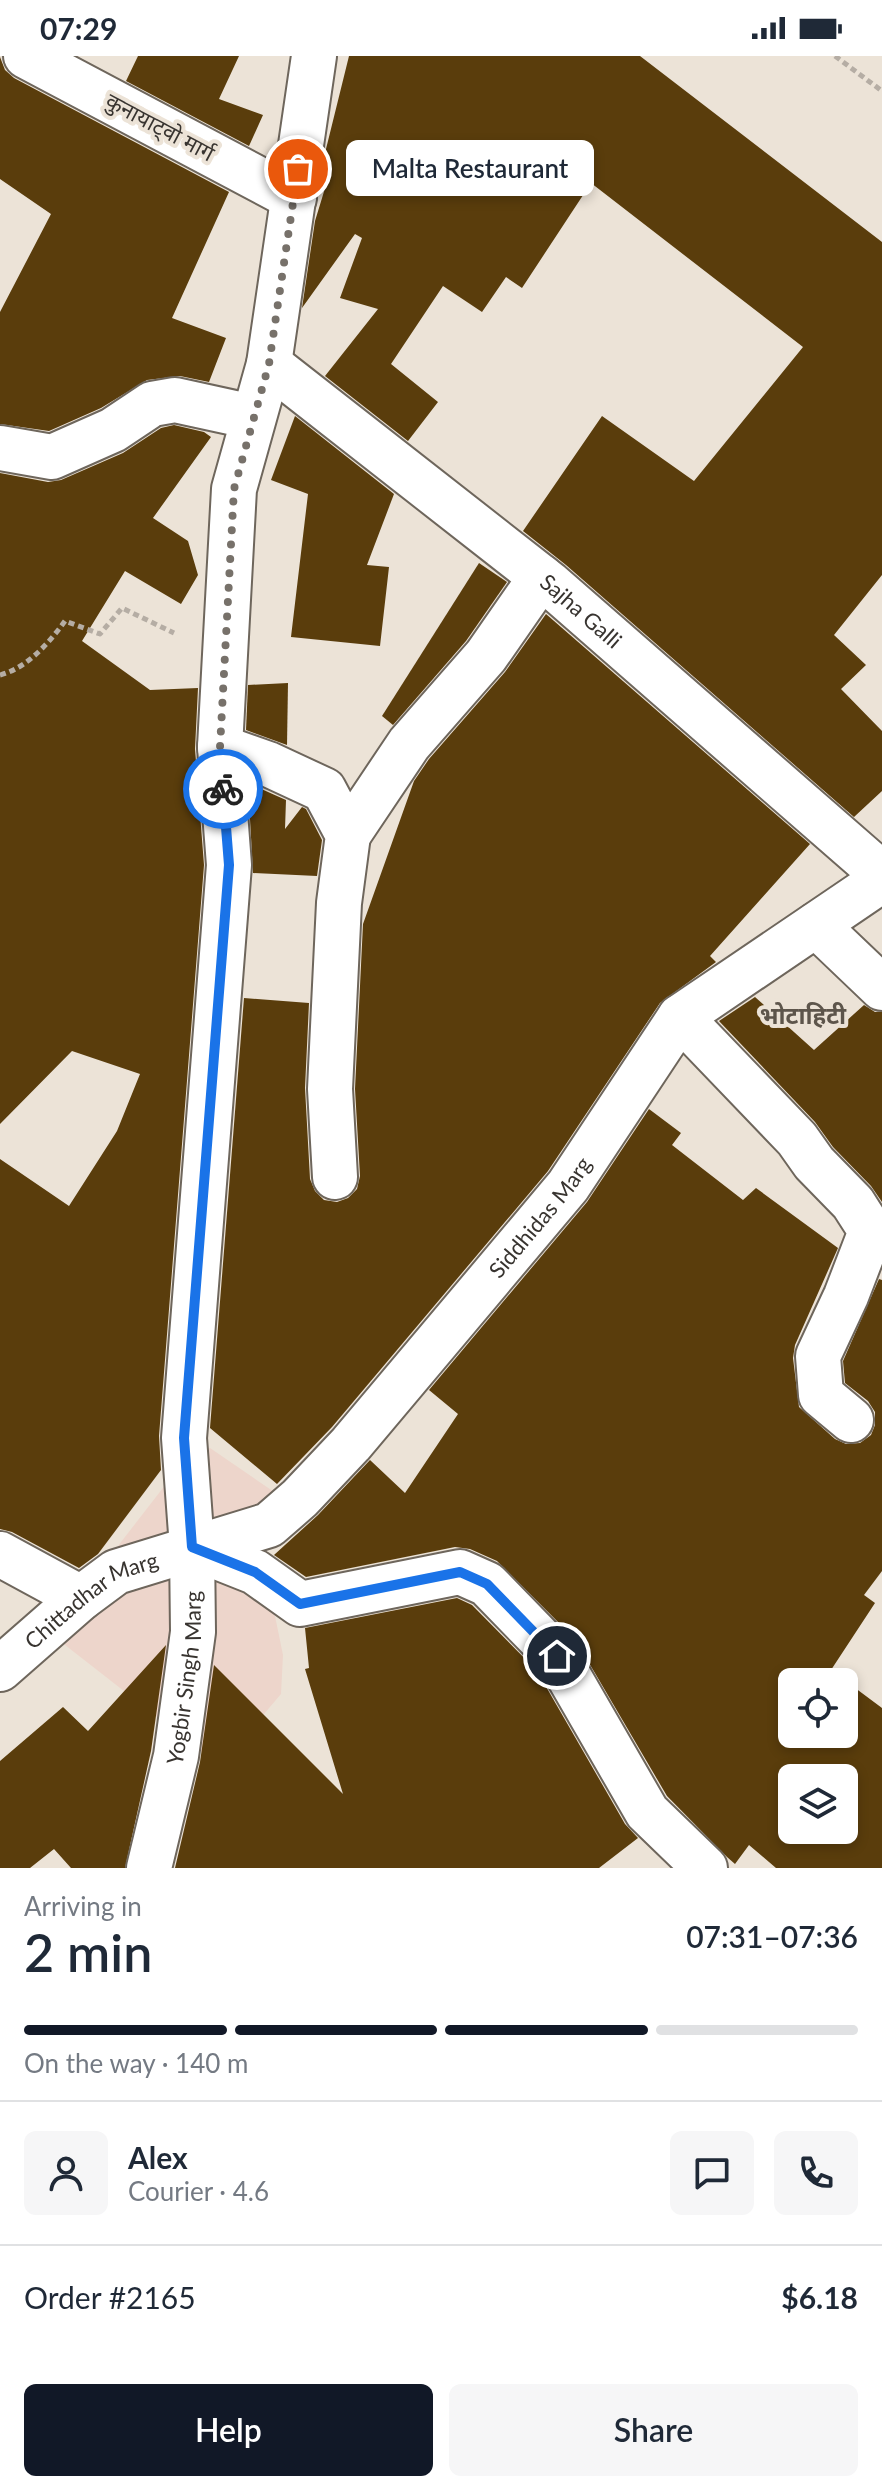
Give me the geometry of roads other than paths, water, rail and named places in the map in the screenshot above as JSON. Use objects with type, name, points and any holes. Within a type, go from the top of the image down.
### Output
[{"type":"street","name":"कुनायाट्वो मार्ग","points":[[26,56],[294,198]]},
{"type":"street","name":"Yogbir Singh Marg","points":[[149,1868],[176,1756],[193,1632],[192,1547],[184,1438],[229,865],[220,747],[234,489],[269,364],[314,56]]},
{"type":"street","name":"Sajha Galli","points":[[269,364],[541,577],[882,874]]},
{"type":"street","points":[[0,448],[52,457],[113,430],[152,404],[175,400],[253,417]]},
{"type":"street","points":[[335,1177],[330,1089],[339,903],[348,835],[409,744],[486,656],[541,577]]},
{"type":"street","points":[[220,747],[324,790],[348,835]]},
{"type":"street","name":"Siddhidas Marg","points":[[192,1547],[269,1525],[300,1498],[351,1444],[568,1186],[680,1017],[882,880]]},
{"type":"street","points":[[816,925],[882,988]]},
{"type":"street","points":[[680,1017],[797,1139],[814,1163],[853,1203],[871,1231],[818,1356],[821,1395],[851,1420]]},
{"type":"street","points":[[192,1547],[255,1572],[300,1604],[460,1572],[487,1584],[557,1656],[647,1812],[705,1868]]},
{"type":"street","name":"Chittadhar Marg","points":[[0,1669],[81,1598],[116,1572],[192,1547]]},
{"type":"street","points":[[0,1554],[81,1598]]},
{"type":"place","name":"Malta Restaurant","points":[[298,169]]},
{"type":"district","name":"भोटाहिटी","points":[[803,1016]]}]
